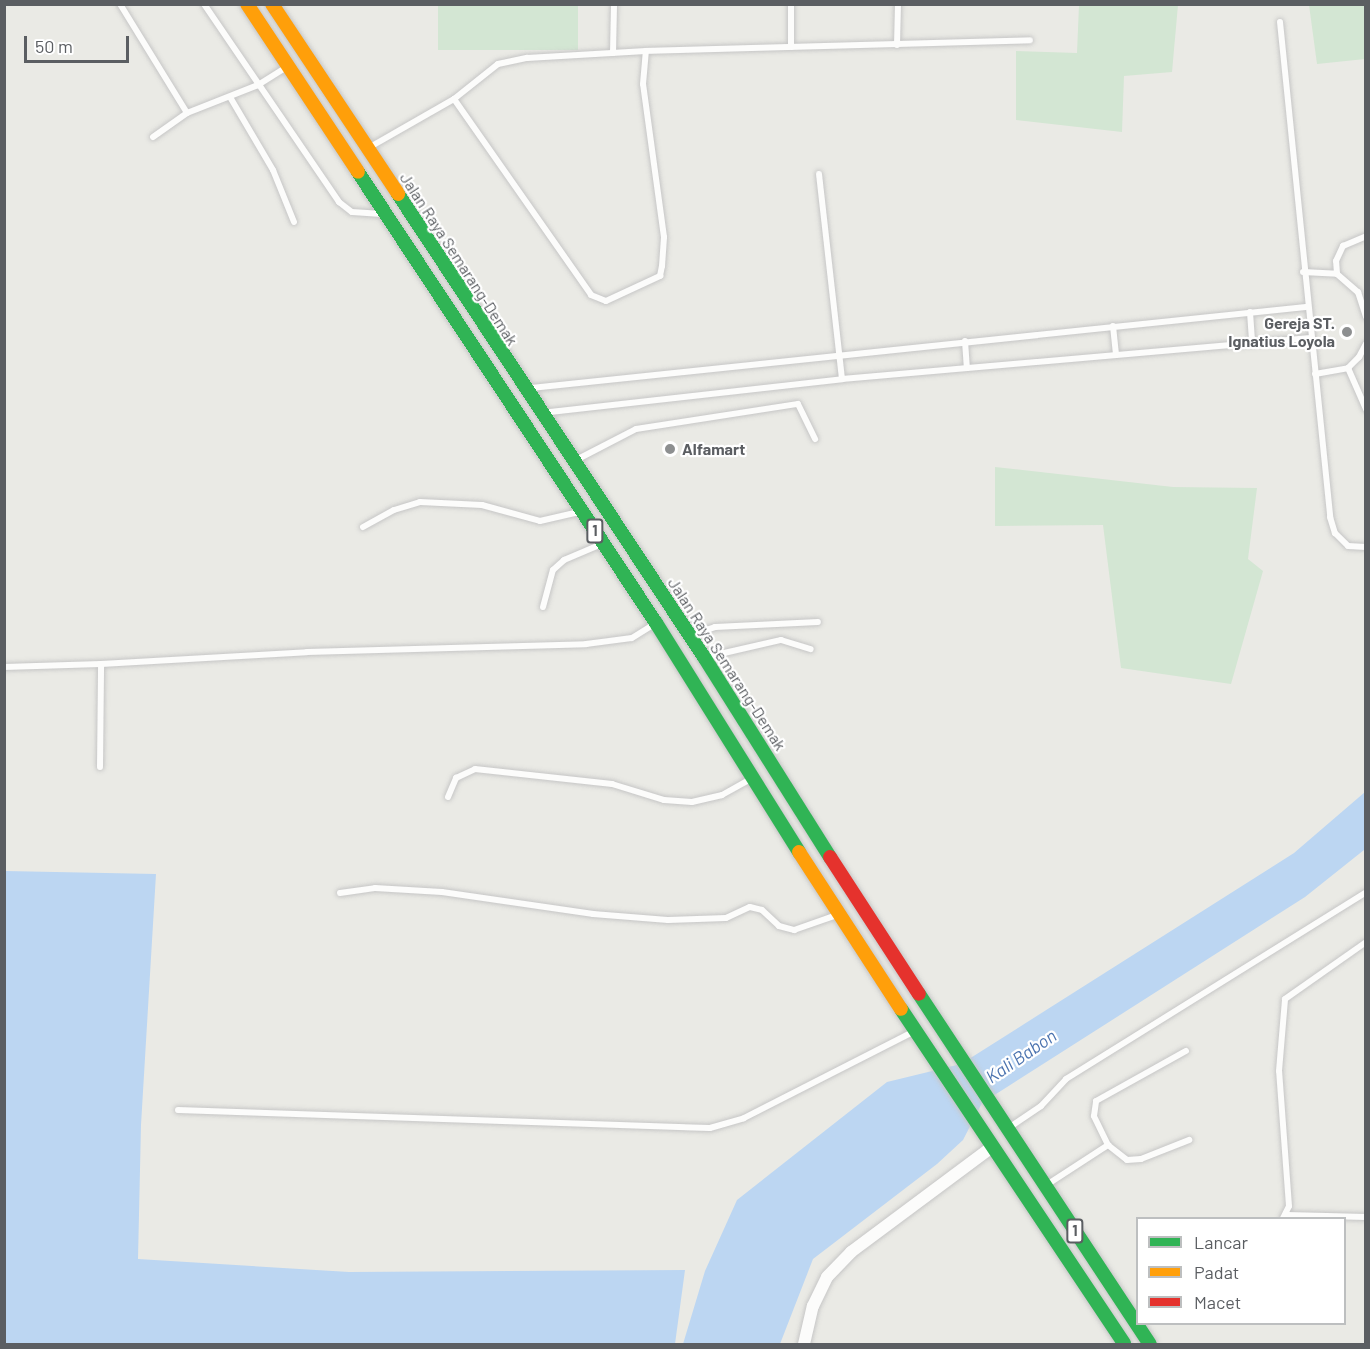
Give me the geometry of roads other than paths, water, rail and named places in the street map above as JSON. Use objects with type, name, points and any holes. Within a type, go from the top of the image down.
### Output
[{"type":"highway","name":"1","points":[[247,4],[384,215],[656,623],[838,915],[918,1030],[936,1062],[1124,1344]]},
{"type":"highway","name":"Jalan Raya Semarang-Demak","points":[[272,4],[690,635],[952,1047],[1045,1187],[1136,1314]]},
{"type":"highway","name":"Jalan Raya Semarang-Demak","points":[[1145,1327],[1150,1344]]},
{"type":"street","points":[[804,1344],[813,1306],[827,1277],[851,1252],[992,1147]]},
{"type":"lane","points":[[120,4],[188,113]]},
{"type":"lane","points":[[204,4],[339,202],[352,212],[384,215]]},
{"type":"lane","points":[[613,53],[614,4]]},
{"type":"lane","points":[[791,4],[791,47]]},
{"type":"lane","points":[[897,45],[898,4]]},
{"type":"lane","points":[[1280,22],[1306,307],[1335,533],[1348,546],[1365,547]]},
{"type":"lane","points":[[367,149],[454,99],[498,64],[646,51],[1030,40]]},
{"type":"lane","points":[[454,99],[591,295],[606,301],[660,276],[662,266],[664,237],[643,84],[646,51]]},
{"type":"lane","points":[[153,136],[188,113],[258,85],[287,67]]},
{"type":"lane","points":[[230,97],[273,170],[294,222]]},
{"type":"lane","points":[[819,174],[842,379]]},
{"type":"lane","points":[[1336,274],[1336,261],[1343,246],[1365,236]]},
{"type":"lane","points":[[1303,272],[1336,274],[1358,292],[1365,317]]},
{"type":"lane","points":[[525,388],[840,353],[1306,307]]},
{"type":"lane","points":[[1250,312],[1252,344]]},
{"type":"lane","points":[[1113,326],[1116,355]]},
{"type":"lane","points":[[541,411],[842,379],[1310,338]]},
{"type":"lane","points":[[965,341],[967,368]]},
{"type":"lane","points":[[1315,374],[1348,368],[1359,357],[1365,344]]},
{"type":"lane","points":[[1348,368],[1365,409]]},
{"type":"lane","points":[[574,461],[636,429],[798,404],[815,439]]},
{"type":"lane","points":[[363,527],[394,510],[420,502],[482,505],[540,521],[582,511]]},
{"type":"lane","points":[[543,607],[554,570],[564,560],[603,544]]},
{"type":"lane","points":[[690,635],[716,627],[818,622]]},
{"type":"lane","points":[[4,667],[101,664],[296,652],[586,644],[632,638],[656,623]]},
{"type":"lane","points":[[704,657],[781,640],[811,649]]},
{"type":"lane","points":[[100,767],[101,664]]},
{"type":"lane","points":[[448,797],[456,778],[475,769],[612,784],[664,800],[692,802],[722,795],[753,778]]},
{"type":"lane","points":[[340,893],[375,888],[442,892],[593,914],[668,920],[726,918],[750,907],[762,910],[778,926],[794,930],[838,915]]},
{"type":"lane","points":[[1003,1124],[1041,1106],[1066,1078],[1365,892]]},
{"type":"lane","points":[[1365,942],[1285,999],[1278,1071],[1285,1217],[1365,1216]]},
{"type":"lane","points":[[178,1110],[710,1128],[744,1118],[918,1030]]},
{"type":"lane","points":[[1186,1051],[1096,1101],[1094,1116],[1108,1145],[1127,1160],[1141,1160],[1189,1140]]},
{"type":"lane","points":[[1045,1187],[1108,1145]]},
{"type":"water","name":"Kali Babon","points":[[1365,792],[1364,850],[1305,897],[982,1103],[963,1140],[937,1164],[813,1259],[780,1344],[683,1344],[705,1271],[737,1200],[887,1082],[961,1064],[1294,853]]},
{"type":"water","points":[[5,871],[156,874],[141,1125],[138,1259],[349,1272],[685,1270],[675,1344],[5,1344]]},
{"type":"place","name":"Gereja ST. Ignatius Loyola","points":[[1347,332]]},
{"type":"place","name":"Alfamart","points":[[670,449]]}]
